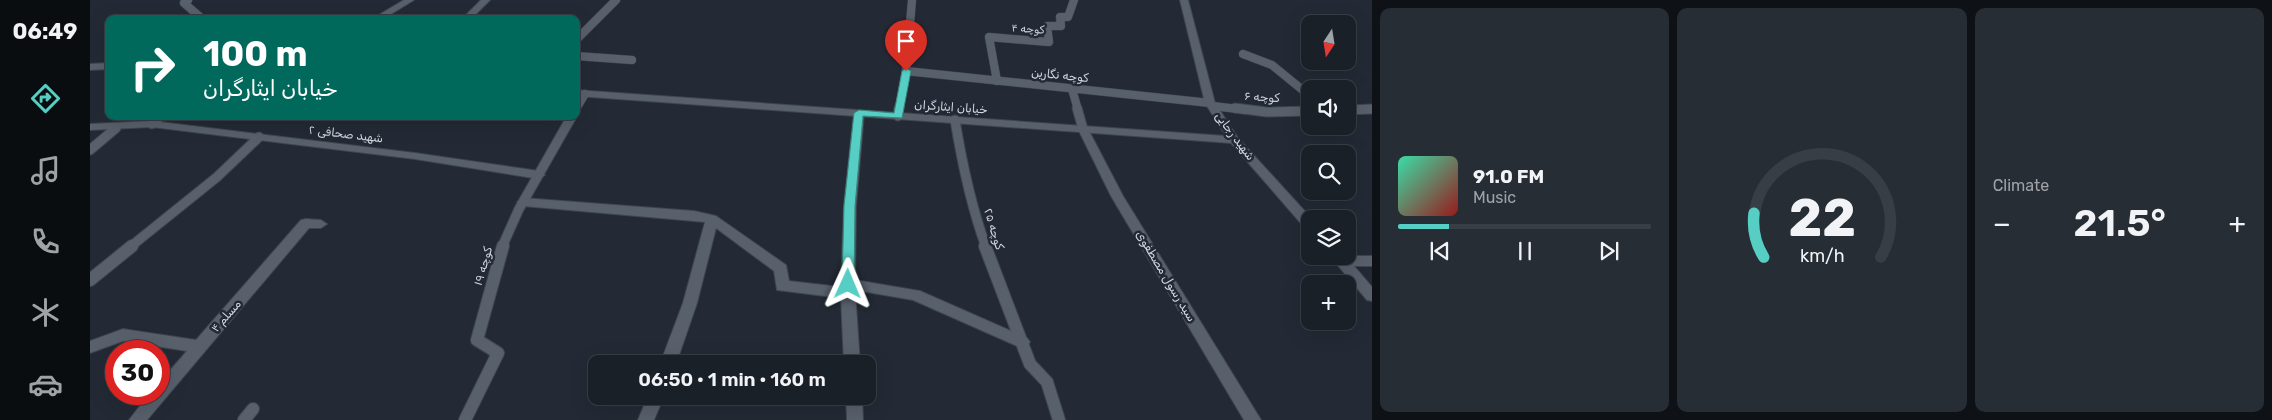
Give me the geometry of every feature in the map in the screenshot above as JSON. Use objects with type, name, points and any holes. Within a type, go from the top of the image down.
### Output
[{"type":"street","points":[[383,15],[410,0]]},
{"type":"street","points":[[470,15],[486,0]]},
{"type":"street","name":"شهید رجایی","points":[[1184,0],[1212,104],[1234,140],[1301,215]]},
{"type":"street","points":[[91,68],[105,66]]},
{"type":"street","name":"خیابان ایثارگران","points":[[581,93],[1234,140]]},
{"type":"street","points":[[852,355],[848,288],[850,206],[859,113]]},
{"type":"street","name":"شهید صحافی ۲","points":[[90,127],[116,128],[126,124],[152,124],[415,156],[539,175]]},
{"type":"street","name":"سید رسول مصطفوی","points":[[1083,129],[1117,196],[1254,420]]},
{"type":"street","points":[[523,202],[694,215],[712,219],[781,269],[782,286],[848,288],[915,295],[1022,342]]},
{"type":"street","points":[[671,355],[690,303],[712,219]]},
{"type":"street","name":"مسلم ۴","points":[[137,420],[306,223],[321,224]]},
{"type":"street","points":[[1356,260],[1372,261]]},
{"type":"street","points":[[1345,265],[1372,296]]},
{"type":"street","points":[[90,347],[123,335],[200,347]]},
{"type":"street","points":[[646,420],[652,405]]},
{"type":"street","points":[[854,405],[855,420]]},
{"type":"lane","points":[[188,0],[184,3],[198,15]]},
{"type":"lane","points":[[580,36],[616,0]]},
{"type":"lane","points":[[898,116],[906,71],[912,0]]},
{"type":"lane","name":"کوچه ۴","points":[[997,81],[989,37],[1049,42],[1047,26],[1061,26],[1060,17],[1068,17],[1073,1]]},
{"type":"lane","points":[[1243,54],[1278,67],[1301,88]]},
{"type":"lane","points":[[580,56],[632,60]]},
{"type":"lane","name":"کوچه نگارین","points":[[906,71],[1212,104]]},
{"type":"lane","points":[[1072,89],[1083,129]]},
{"type":"lane","name":"کوچه ۶","points":[[1212,104],[1267,112],[1301,111]]},
{"type":"lane","points":[[1356,110],[1372,109]]},
{"type":"lane","points":[[152,124],[156,120]]},
{"type":"lane","name":"کوچه ۱۹","points":[[465,420],[498,353],[477,340],[500,252],[523,202],[570,120]]},
{"type":"lane","name":"کوچه ۲۵","points":[[955,120],[978,226],[1030,364],[1047,382],[1059,420]]},
{"type":"lane","points":[[90,150],[116,128]]},
{"type":"lane","points":[[90,280],[217,177],[259,137]]},
{"type":"lane","points":[[244,420],[253,409]]},
{"type":"route","points":[[848,284],[850,206],[859,113],[898,116],[906,71]]}]
